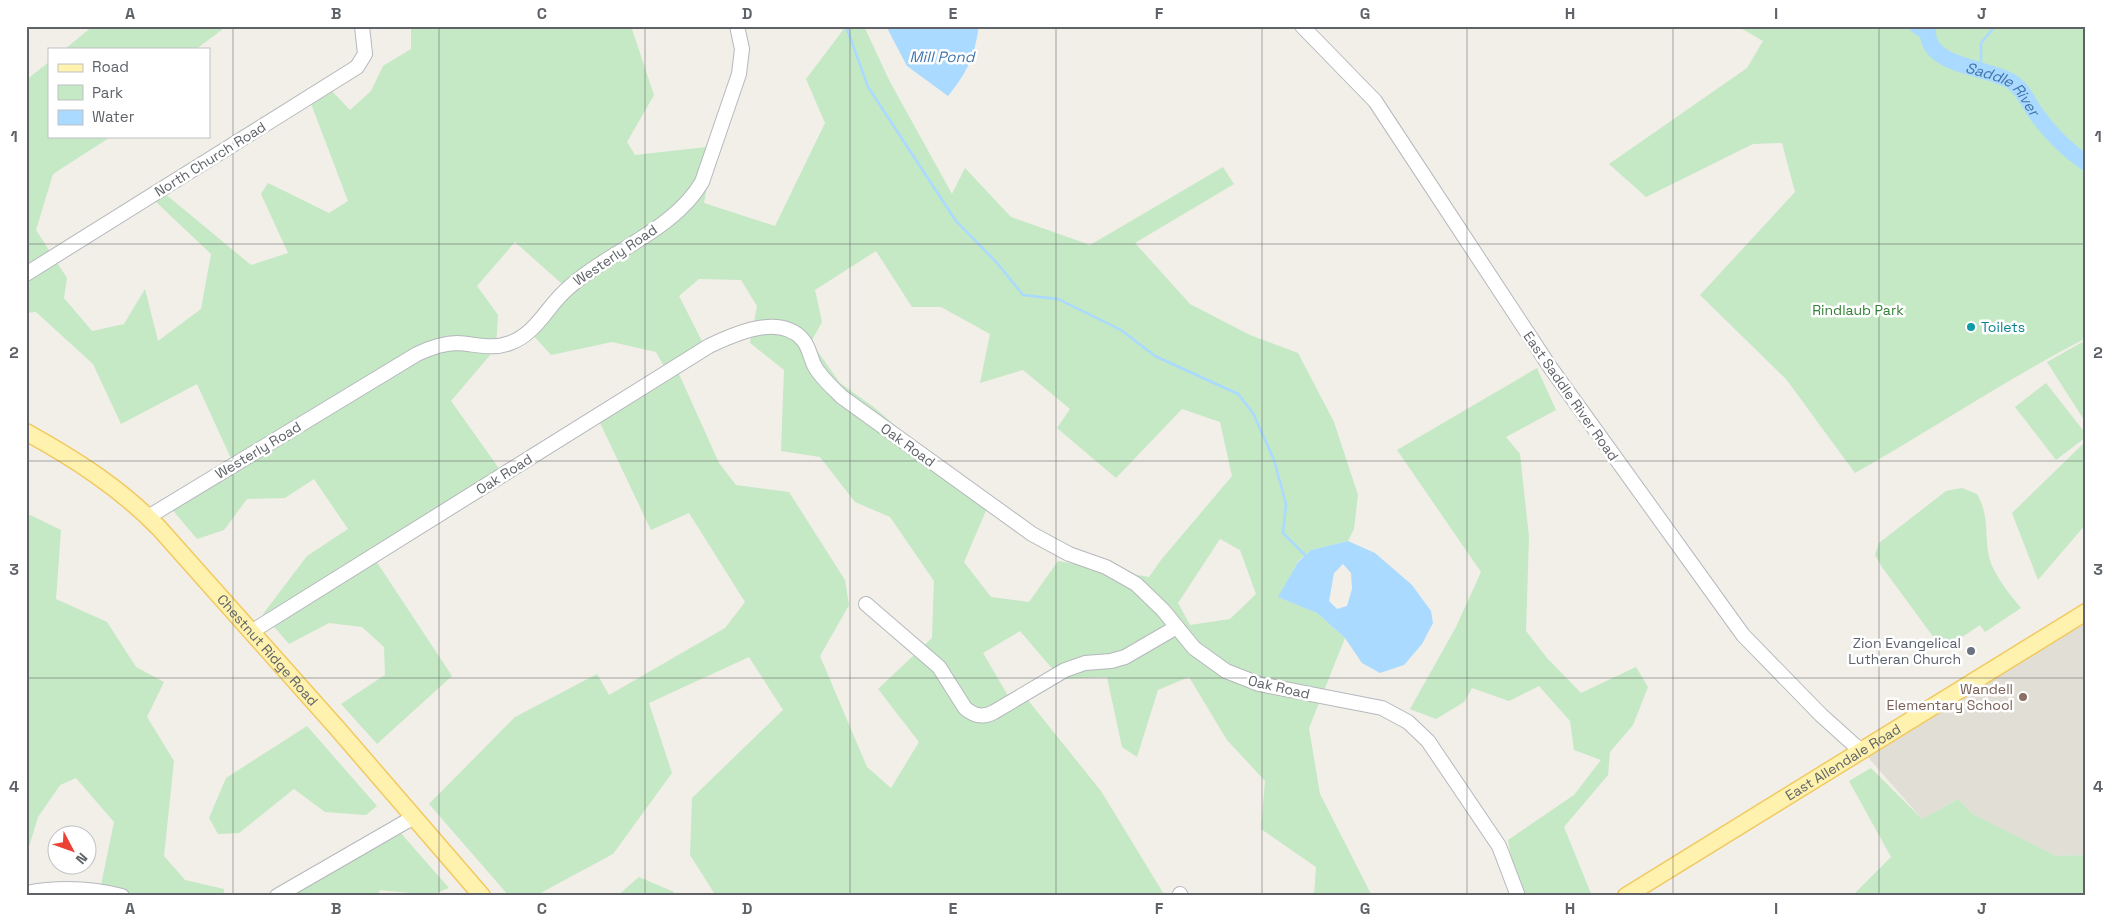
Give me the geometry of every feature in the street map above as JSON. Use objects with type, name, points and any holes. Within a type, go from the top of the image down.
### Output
[{"type":"main road","name":"Chestnut Ridge Road","points":[[26,432],[79,462],[104,479],[148,517],[482,896]]},
{"type":"main road","name":"East Allendale Road","points":[[1626,896],[2086,612]]},
{"type":"street","name":"North Church Road","points":[[26,274],[357,68],[365,54],[362,26]]},
{"type":"street","name":"Westerly Road","points":[[148,517],[417,354],[432,348],[458,343],[498,346],[521,338],[530,332],[564,292],[579,278],[680,211],[702,182],[740,74],[742,49],[736,26]]},
{"type":"street","name":"East Saddle River Road","points":[[1302,26],[1375,101],[1550,367],[1731,620],[1769,664],[1861,751]]},
{"type":"street","name":"Oak Road","points":[[251,632],[709,346],[737,334],[772,327],[788,330],[808,347],[817,371],[842,397],[1032,534],[1069,554],[1106,567],[1136,584],[1163,610],[1194,648],[1209,660],[1241,678],[1259,684],[1382,708],[1408,722],[1428,741],[1499,846],[1518,896]]},
{"type":"street","points":[[866,604],[939,667],[965,708],[970,712],[983,716],[990,714],[1065,670],[1085,663],[1111,661],[1125,657],[1176,628]]},
{"type":"street","points":[[277,896],[414,818]]},
{"type":"street","points":[[26,893],[57,889],[77,889],[122,896]]},
{"type":"shaded area","name":"Wandell Elementary School","points":[[2086,624],[2086,855],[2056,856],[1973,814],[1958,799],[1922,819],[1866,755],[2053,639]]},
{"type":"green space","points":[[93,26],[227,26],[197,48],[66,48]]},
{"type":"green space","points":[[411,26],[631,26],[654,95],[627,142],[635,155],[715,146],[704,203],[775,226],[825,123],[806,79],[846,26],[864,26],[889,80],[952,194],[965,168],[1011,217],[1090,245],[1223,167],[1234,184],[1135,243],[1190,304],[1250,335],[1298,353],[1334,422],[1358,495],[1354,529],[1348,541],[1311,550],[1298,561],[1279,597],[1317,613],[1345,638],[1309,728],[1320,794],[1372,896],[1314,896],[1316,867],[1261,829],[1265,781],[1227,740],[1189,677],[1158,690],[1137,757],[1122,747],[1107,677],[1061,679],[1020,631],[983,653],[1014,706],[1027,699],[1101,791],[1165,896],[716,896],[690,855],[692,798],[783,710],[749,657],[649,703],[672,773],[613,854],[535,896],[509,896],[429,804],[515,717],[597,674],[609,695],[725,628],[745,602],[689,513],[651,530],[600,423],[671,379],[656,352],[612,342],[551,355],[531,333],[571,292],[515,242],[477,286],[498,315],[496,348],[451,401],[508,481],[376,561],[452,676],[377,744],[341,704],[385,675],[384,647],[362,627],[329,623],[289,644],[263,614],[307,556],[348,529],[314,479],[285,498],[247,499],[224,530],[197,539],[170,507],[234,465],[197,384],[121,424],[93,364],[36,312],[26,313],[26,80],[48,63],[48,138],[109,138],[53,174],[36,230],[67,278],[64,298],[92,331],[124,324],[145,289],[158,341],[201,309],[211,254],[155,201],[164,193],[251,265],[288,253],[261,194],[268,183],[329,213],[348,201],[310,101],[329,88],[350,110],[371,91],[383,66],[411,49]],"holes":[[[876,251],[912,307],[941,307],[990,334],[980,383],[1023,370],[1070,409],[1057,428],[1116,478],[1182,409],[1220,422],[1232,476],[1161,560],[1149,577],[1058,561],[1029,602],[991,597],[964,562],[988,506],[875,408],[840,383],[811,342],[822,322],[815,290]],[[699,279],[741,280],[757,306],[750,343],[784,370],[781,451],[820,457],[855,502],[890,517],[934,581],[932,638],[878,689],[919,742],[891,788],[867,767],[820,656],[849,605],[845,580],[789,492],[736,485],[719,463],[679,374],[709,355],[679,296]],[[1220,539],[1240,550],[1256,594],[1230,619],[1190,625],[1178,603]]]},
{"type":"green space","name":"Rindlaub Park","points":[[1737,26],[2086,26],[2086,338],[2028,370],[1855,473],[1786,379],[1700,295],[1795,192],[1782,143],[1753,144],[1646,197],[1609,164],[1747,68],[1763,41]]},
{"type":"green space","points":[[2086,340],[2086,423],[2047,362]]},
{"type":"green space","points":[[1537,368],[1556,410],[1506,437],[1520,454],[1529,537],[1526,631],[1547,658],[1581,693],[1636,667],[1648,687],[1633,725],[1610,752],[1608,775],[1564,827],[1592,896],[1527,896],[1516,883],[1508,840],[1574,795],[1601,760],[1574,750],[1570,721],[1539,686],[1509,701],[1472,688],[1464,702],[1436,719],[1410,709],[1456,627],[1481,572],[1397,450]]},
{"type":"green space","points":[[2046,383],[2086,434],[2086,437],[2056,460],[2015,407]]},
{"type":"green space","points":[[2086,441],[2086,524],[2038,580],[2012,513]]},
{"type":"green space","points":[[1962,488],[1977,494],[1982,504],[1986,522],[1989,557],[1992,566],[2005,588],[2021,608],[1985,632],[1980,625],[1943,650],[1875,555],[1879,543],[1946,491]]},
{"type":"green space","points":[[26,513],[61,530],[56,599],[107,622],[136,667],[164,682],[147,717],[174,761],[164,856],[185,880],[224,889],[224,896],[67,896],[99,895],[114,822],[76,778],[60,785],[38,817],[26,857]]},
{"type":"green space","points":[[307,726],[377,806],[366,815],[325,812],[294,789],[239,833],[218,834],[209,818],[226,778]]},
{"type":"green space","points":[[1871,768],[1922,819],[1958,799],[1973,814],[2056,856],[2086,855],[2086,896],[1852,896],[1891,857],[1849,781]]},
{"type":"green space","points":[[398,830],[449,888],[431,895],[380,890],[377,896],[287,896]]},
{"type":"green space","points":[[639,877],[674,892],[671,896],[617,896]]},
{"type":"water","name":"Mill Pond","points":[[886,26],[979,26],[969,63],[961,79],[948,96],[907,66]]},
{"type":"water","points":[[1348,541],[1375,553],[1412,585],[1431,611],[1433,623],[1422,644],[1404,665],[1380,673],[1362,663],[1345,638],[1317,613],[1278,597],[1298,562],[1311,550]],"holes":[[[1343,564],[1351,573],[1352,589],[1347,606],[1337,609],[1329,601],[1334,573]]]},
{"type":"waterway","points":[[846,26],[868,87],[956,221],[997,263],[1023,295],[1058,299],[1121,330],[1155,356],[1238,394],[1253,413],[1274,460],[1286,504],[1283,533],[1305,555]]},
{"type":"waterway","name":"Saddle River","points":[[1917,26],[1928,33],[1931,44],[1938,53],[1961,65],[2002,77],[2016,85],[2052,133],[2086,163]]},
{"type":"waterway","points":[[1981,70],[1981,43],[1995,26]]},
{"type":"place","name":"Toilets","points":[[1971,327]]},
{"type":"place","name":"Zion Evangelical Lutheran Church","points":[[1971,651]]},
{"type":"place","name":"Wandell Elementary School","points":[[2023,697]]}]
